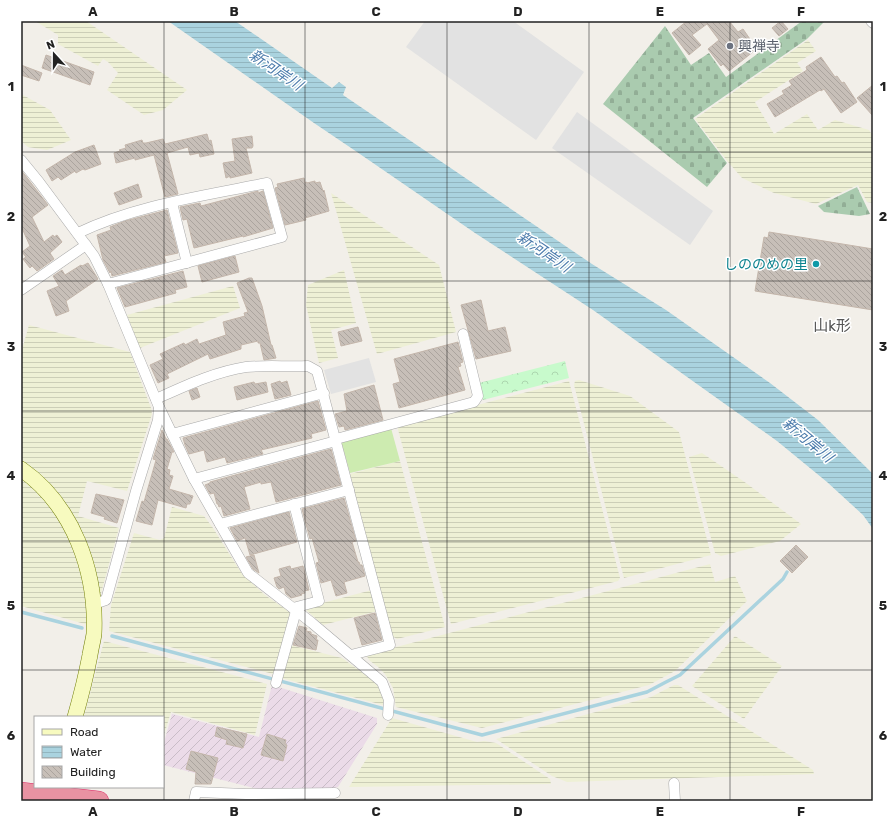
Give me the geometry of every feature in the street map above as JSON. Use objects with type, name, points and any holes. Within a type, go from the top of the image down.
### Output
[{"type":"highway","points":[[21,792],[99,801]]},
{"type":"street","points":[[21,160],[28,166],[78,233],[108,284],[157,403],[172,434],[194,479],[248,573],[295,609],[382,682],[387,693],[388,711]]},
{"type":"street","points":[[78,233],[101,222],[132,212],[267,183],[282,237],[108,284]]},
{"type":"street","points":[[172,203],[187,263]]},
{"type":"street","points":[[21,290],[86,245]]},
{"type":"street","points":[[194,479],[474,402],[478,396],[463,334]]},
{"type":"street","points":[[157,403],[201,379],[247,367],[308,366],[317,371],[390,645],[351,655]]},
{"type":"street","points":[[172,434],[324,393]]},
{"type":"street","points":[[94,604],[106,600],[136,491],[158,420],[157,403]]},
{"type":"street","points":[[21,469],[45,490],[63,513],[77,539],[86,563],[94,604],[94,636],[75,716]]},
{"type":"street","points":[[220,524],[349,490]]},
{"type":"street","points":[[294,504],[320,601],[295,609]]},
{"type":"street","points":[[277,679],[295,609]]},
{"type":"street","points":[[674,783],[675,801]]},
{"type":"street","points":[[194,801],[196,792],[246,794],[335,793]]},
{"type":"shaded area","points":[[425,21],[513,21],[584,72],[536,140],[406,47]]},
{"type":"shaded area","points":[[577,112],[713,211],[690,245],[552,148]]},
{"type":"shaded area","points":[[369,358],[376,382],[331,394],[324,370]]},
{"type":"shaded area","points":[[272,685],[377,718],[377,724],[338,787],[331,789],[262,790],[164,765],[164,742],[172,714],[259,737]]},
{"type":"green space","points":[[35,21],[86,21],[187,90],[163,110],[144,115],[107,90],[118,73],[108,62],[103,59],[98,66],[58,44],[58,35]]},
{"type":"green space","points":[[802,21],[825,21],[807,39],[693,118],[727,163],[707,187],[603,104],[665,26],[691,65],[709,53],[726,77]]},
{"type":"green space","points":[[808,40],[816,51],[797,63],[803,71],[755,102],[774,134],[807,114],[818,130],[835,120],[869,130],[873,136],[873,203],[867,202],[858,185],[816,204],[774,193],[742,178],[695,119]]},
{"type":"green space","points":[[21,94],[50,110],[71,140],[47,150],[28,147],[21,141]]},
{"type":"green space","points":[[857,187],[870,214],[859,216],[824,212],[818,206]]},
{"type":"green space","points":[[331,193],[439,265],[456,332],[377,354]]},
{"type":"green space","points":[[344,270],[356,323],[331,330],[338,358],[319,363],[306,305],[308,285]]},
{"type":"green space","points":[[233,286],[240,308],[140,348],[127,315]]},
{"type":"green space","points":[[29,325],[130,352],[151,408],[152,414],[127,491],[87,481],[78,516],[119,528],[92,626],[21,606],[21,353]]},
{"type":"green space","points":[[565,361],[569,378],[483,400],[479,383]]},
{"type":"green space","points":[[579,380],[630,396],[679,432],[711,555],[624,578],[574,385],[575,381]]},
{"type":"green space","points":[[569,381],[620,578],[618,581],[451,624],[397,426]]},
{"type":"green space","points":[[391,428],[400,461],[350,473],[341,441]]},
{"type":"green space","points":[[702,453],[746,483],[801,524],[780,541],[721,556],[715,553],[689,457]]},
{"type":"green space","points":[[400,461],[445,627],[397,639],[392,636],[350,474]]},
{"type":"green space","points":[[172,507],[204,516],[242,574],[265,595],[291,613],[273,674],[109,631],[111,605],[134,533],[160,540],[164,538]]},
{"type":"green space","points":[[710,564],[715,582],[735,576],[747,601],[675,671],[649,685],[482,728],[396,707],[393,688],[385,674],[370,661],[366,655]]},
{"type":"green space","points":[[372,590],[378,611],[323,625],[306,610],[307,607]]},
{"type":"green space","points":[[735,636],[782,666],[744,719],[692,686]]},
{"type":"green space","points":[[104,641],[267,684],[255,735],[171,712],[164,735],[164,716],[84,716]]},
{"type":"green space","points":[[290,645],[342,658],[374,681],[382,692],[384,700],[383,705],[281,678]]},
{"type":"green space","points":[[674,685],[678,685],[813,770],[814,774],[567,782],[552,776],[496,739],[651,697]]},
{"type":"green space","points":[[392,718],[477,742],[484,741],[496,743],[550,779],[551,784],[349,787]]},
{"type":"water","name":"新河岸川","points":[[168,21],[235,21],[332,88],[339,82],[346,87],[343,95],[592,264],[666,310],[770,383],[818,420],[873,474],[873,529],[863,515],[827,482],[777,441],[593,310],[475,233]]},
{"type":"building","name":"興禅寺","points":[[687,21],[729,21],[738,32],[743,29],[752,42],[749,45],[754,51],[729,71],[723,64],[721,66],[708,49],[719,40],[707,24],[692,35],[701,45],[689,55],[672,33]]},
{"type":"building","points":[[781,21],[788,29],[779,36],[772,28]]},
{"type":"building","points":[[46,55],[94,72],[90,85],[42,68]]},
{"type":"building","points":[[821,57],[835,77],[837,76],[842,83],[844,82],[857,102],[841,113],[824,89],[775,117],[767,104],[784,94],[782,91],[792,85],[789,81],[807,70],[806,67]]},
{"type":"building","points":[[21,65],[42,73],[39,81],[21,75]]},
{"type":"building","points":[[873,85],[873,116],[857,98]]},
{"type":"building","points":[[207,134],[209,141],[211,140],[214,154],[200,157],[199,153],[190,155],[188,147],[167,153],[178,194],[165,197],[154,155],[116,163],[114,153],[126,148],[125,145],[142,140],[143,143],[146,143],[163,139],[165,144]]},
{"type":"building","points":[[252,136],[252,148],[246,148],[252,173],[230,178],[230,176],[226,178],[223,163],[235,161],[232,139]]},
{"type":"building","points":[[94,145],[101,164],[85,170],[83,169],[76,173],[75,171],[61,180],[58,177],[52,181],[46,170],[75,152]]},
{"type":"building","points":[[21,170],[48,205],[32,217],[44,242],[53,235],[54,237],[57,235],[62,242],[50,253],[54,259],[37,271],[32,266],[30,268],[23,259],[26,257],[22,252],[30,246],[21,226]]},
{"type":"building","points":[[304,178],[305,183],[315,181],[315,183],[320,182],[323,191],[324,190],[329,211],[305,218],[306,220],[285,225],[275,188],[278,187],[277,184]]},
{"type":"building","points":[[138,184],[142,197],[119,205],[114,193]]},
{"type":"building","points":[[258,191],[258,193],[263,191],[273,228],[243,237],[194,248],[187,219],[183,220],[180,207],[200,203],[201,206]]},
{"type":"building","points":[[167,210],[178,253],[164,256],[166,262],[112,276],[111,271],[110,273],[103,260],[97,235],[111,230],[110,227],[125,221]]},
{"type":"building","name":"しののめの里","points":[[769,232],[873,249],[873,310],[755,291],[764,237],[768,238]]},
{"type":"building","points":[[235,256],[239,272],[202,282],[198,266]]},
{"type":"building","points":[[88,263],[98,279],[66,301],[69,311],[56,316],[47,291],[59,286],[53,276],[62,270],[65,275],[81,265],[82,266]]},
{"type":"building","points":[[183,271],[187,287],[175,290],[176,293],[125,307],[117,288]]},
{"type":"building","points":[[252,278],[262,306],[271,345],[276,358],[264,360],[260,343],[258,343],[258,341],[241,345],[241,349],[210,359],[208,354],[167,374],[169,378],[158,383],[150,365],[163,359],[160,354],[197,339],[199,344],[226,335],[223,322],[245,316],[244,313],[248,312],[237,283]]},
{"type":"building","points":[[481,300],[488,331],[505,327],[511,351],[476,359],[461,305]]},
{"type":"building","points":[[358,327],[362,341],[341,346],[338,332]]},
{"type":"building","points":[[458,342],[463,362],[460,363],[461,366],[458,367],[465,390],[399,408],[393,384],[400,382],[394,359]]},
{"type":"building","points":[[280,381],[281,383],[287,381],[291,395],[275,399],[271,384]]},
{"type":"building","points":[[254,382],[255,384],[266,382],[268,392],[237,400],[234,387]]},
{"type":"building","points":[[374,385],[383,420],[345,430],[344,426],[339,427],[335,414],[347,411],[344,394]]},
{"type":"building","points":[[197,388],[200,397],[192,400],[189,391]]},
{"type":"building","points":[[318,401],[326,430],[311,434],[312,438],[261,450],[263,454],[227,463],[225,457],[207,462],[204,450],[189,454],[185,445],[183,438]]},
{"type":"building","points":[[162,430],[174,452],[172,452],[167,469],[170,470],[169,475],[173,476],[169,489],[193,496],[190,504],[187,504],[186,508],[158,500],[152,525],[136,521],[142,501],[144,502],[156,460],[153,459]]},
{"type":"building","points":[[331,449],[341,485],[276,502],[271,482],[261,484],[261,482],[244,487],[250,509],[224,516],[221,506],[219,507],[217,504],[214,493],[210,494],[205,485],[210,482]]},
{"type":"building","points":[[96,494],[124,500],[117,523],[104,519],[105,517],[91,513]]},
{"type":"building","points":[[344,498],[356,541],[352,542],[358,562],[362,565],[365,576],[344,582],[347,593],[336,596],[331,580],[321,583],[316,563],[319,562],[312,538],[310,539],[302,509]]},
{"type":"building","points":[[289,512],[297,542],[250,555],[245,538],[237,541],[230,528]]},
{"type":"building","points":[[796,545],[808,557],[792,573],[780,561]]},
{"type":"building","points":[[254,555],[259,573],[253,569],[246,557]]},
{"type":"building","points":[[290,566],[291,569],[303,566],[309,590],[304,591],[305,593],[301,594],[302,595],[291,598],[286,594],[284,587],[279,589],[277,587],[274,578],[281,576],[279,569]]},
{"type":"building","points":[[375,613],[382,640],[362,645],[354,618]]},
{"type":"building","points":[[299,626],[307,628],[306,631],[317,636],[316,640],[318,640],[316,650],[293,645]]},
{"type":"building","points":[[217,727],[247,734],[243,748],[226,744],[227,740],[215,736]]},
{"type":"building","points":[[267,734],[286,740],[285,744],[287,745],[283,761],[261,755]]},
{"type":"building","points":[[191,751],[218,758],[211,784],[195,784],[196,772],[186,769]]},
{"type":"waterway","points":[[112,636],[482,735],[647,692],[680,675],[783,579],[787,572]]},
{"type":"waterway","points":[[21,612],[82,628]]},
{"type":"place","name":"興禅寺","points":[[730,46]]},
{"type":"place","name":"しののめの里","points":[[816,264]]},
{"type":"district","name":"山k形","points":[[832,326]]}]
